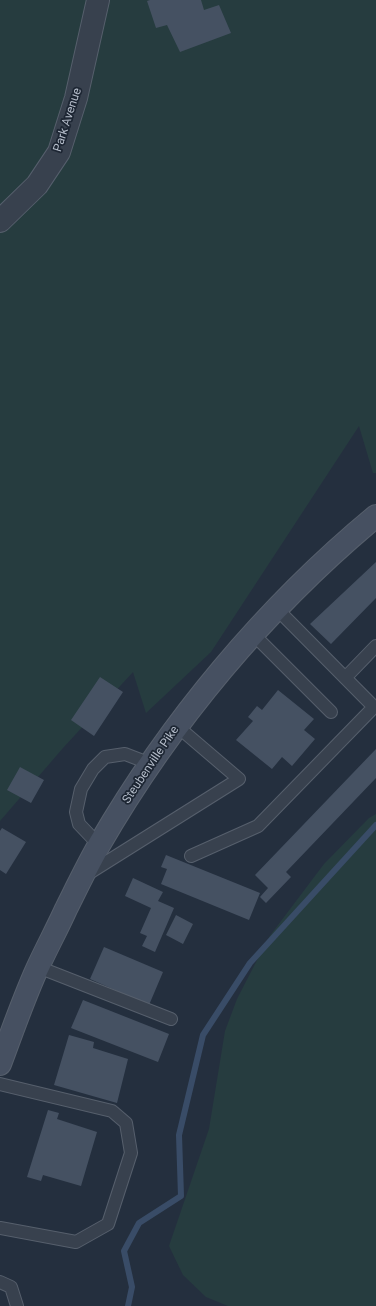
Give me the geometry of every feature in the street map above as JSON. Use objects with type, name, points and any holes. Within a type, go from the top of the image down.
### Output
[{"type":"main road","name":"Steubenville Pike","points":[[0,1064],[17,1017],[38,967],[81,878],[99,845],[177,726],[207,688],[276,608],[348,539],[376,516]]},
{"type":"street","name":"Park Avenue","points":[[0,221],[37,185],[59,152],[76,98],[98,0]]},
{"type":"lane","points":[[191,856],[258,826],[374,707],[276,608]]},
{"type":"lane","points":[[253,634],[331,712]]},
{"type":"lane","points":[[345,678],[376,646]]},
{"type":"lane","points":[[81,878],[238,779],[177,726]]},
{"type":"lane","points":[[99,845],[79,824],[76,812],[81,789],[93,770],[105,757],[125,754],[151,764]]},
{"type":"lane","points":[[38,967],[171,1019]]},
{"type":"lane","points":[[0,1084],[112,1111],[126,1123],[131,1153],[108,1224],[76,1242],[0,1228]]},
{"type":"lane","points":[[0,1282],[11,1287],[17,1306]]},
{"type":"green space","points":[[0,0],[376,0],[376,473],[373,473],[359,426],[211,652],[146,713],[133,672],[63,748],[0,821]]},
{"type":"green space","points":[[376,814],[376,1306],[228,1306],[206,1297],[183,1275],[169,1246],[209,1129],[225,1031],[237,999],[269,937],[324,864],[369,818]]},
{"type":"building","points":[[201,0],[204,10],[219,5],[231,33],[180,52],[167,25],[156,28],[147,1]]},
{"type":"building","points":[[376,562],[376,598],[331,644],[310,624]]},
{"type":"building","points":[[100,677],[123,692],[94,736],[71,720]]},
{"type":"building","points":[[278,690],[314,719],[304,730],[315,739],[292,766],[282,757],[272,769],[236,740],[253,721],[248,717],[257,706],[262,710]]},
{"type":"building","points":[[376,749],[376,778],[286,872],[291,877],[266,903],[260,897],[268,888],[255,875]]},
{"type":"building","points":[[20,767],[44,780],[31,803],[7,790]]},
{"type":"building","points":[[2,828],[26,842],[6,874],[0,870],[0,831]]},
{"type":"building","points":[[166,855],[260,893],[249,920],[161,884],[167,869],[161,867]]},
{"type":"building","points":[[133,878],[163,892],[158,901],[174,908],[155,952],[142,946],[147,936],[140,933],[151,908],[125,896]]},
{"type":"building","points":[[176,915],[193,924],[183,944],[166,935]]},
{"type":"building","points":[[104,947],[163,972],[149,1005],[90,979]]},
{"type":"building","points":[[83,1000],[169,1034],[158,1062],[71,1028]]},
{"type":"building","points":[[69,1035],[94,1042],[93,1048],[128,1059],[117,1103],[54,1085]]},
{"type":"building","points":[[48,1110],[59,1113],[57,1119],[97,1132],[81,1186],[43,1175],[41,1181],[27,1177]]},
{"type":"waterway","points":[[128,1306],[132,1287],[124,1251],[139,1223],[181,1196],[179,1135],[203,1035],[250,963],[376,825]]}]
